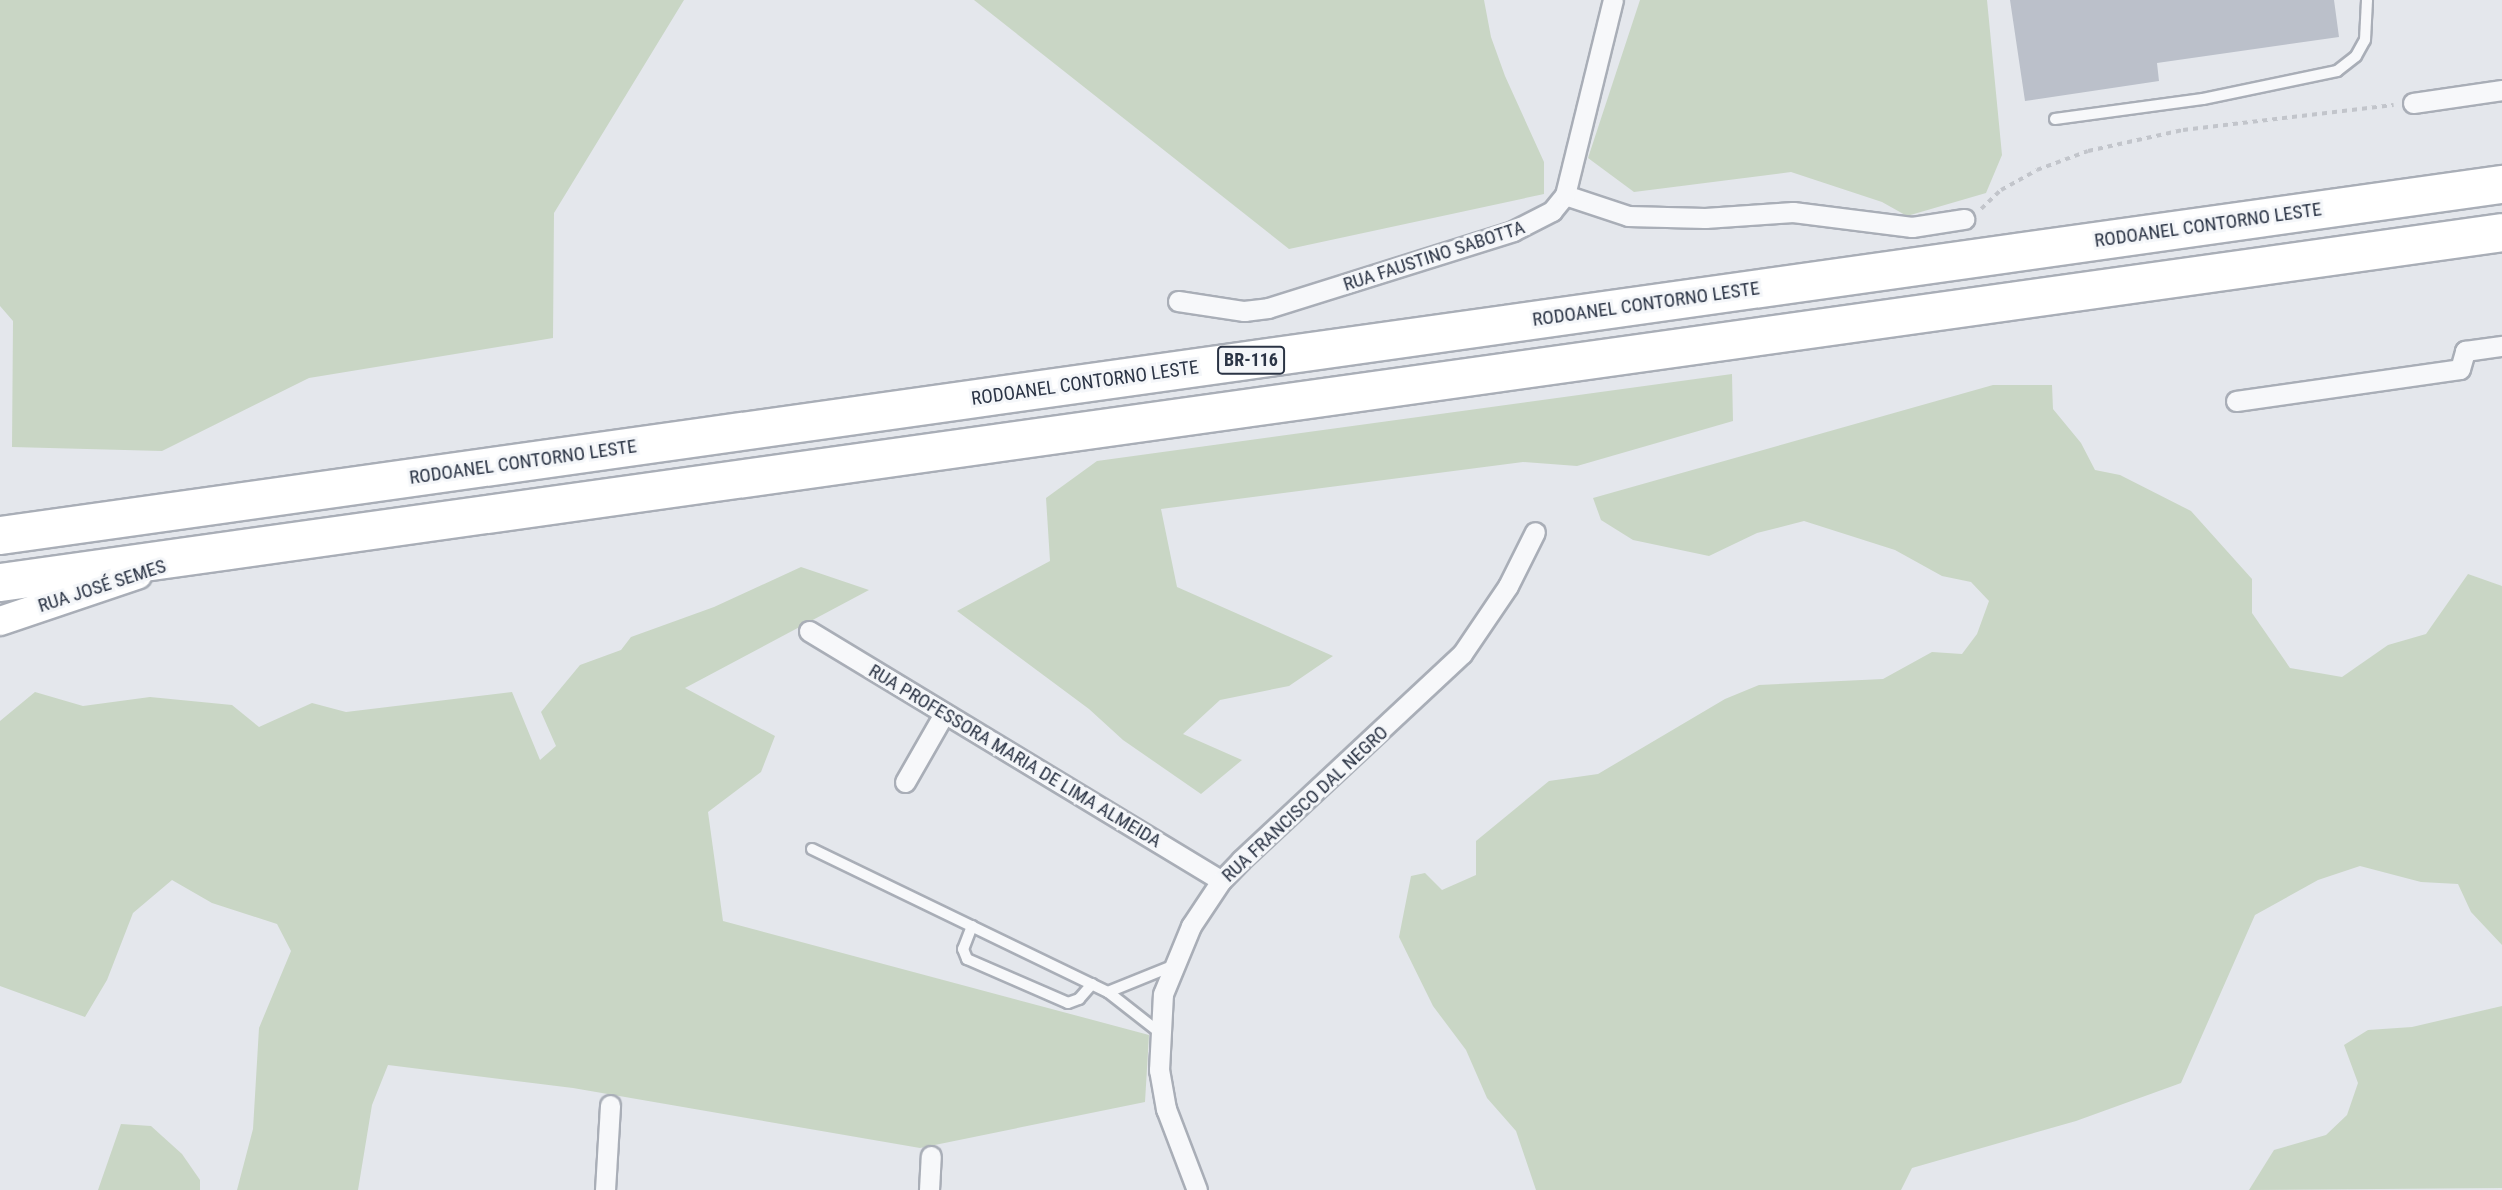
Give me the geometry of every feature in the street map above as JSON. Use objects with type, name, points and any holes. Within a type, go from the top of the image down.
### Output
[{"type":"highway","name":"RODOANEL CONTORNO LESTE","points":[[0,535],[2502,184]]},
{"type":"highway","name":"BR-116","points":[[0,582],[2502,232]]},
{"type":"main road","name":"RUA JOSÉ SEMES","points":[[0,621],[204,552]]},
{"type":"street","points":[[1613,0],[1565,195],[1628,216],[1705,218],[1803,212],[1912,227],[1964,219]]},
{"type":"street","points":[[2413,103],[2502,90]]},
{"type":"street","name":"RUA FAUSTINO SABOTTA","points":[[1178,301],[1244,311],[1304,299],[1513,231],[1552,211],[1565,195]]},
{"type":"street","points":[[2236,401],[2460,369],[2465,351],[2502,346]]},
{"type":"street","name":"RUA FRANCISCO DAL NEGRO","points":[[1197,1190],[1166,1110],[1159,1032],[1163,995],[1191,926],[1221,881],[1462,654],[1508,586],[1535,532]]},
{"type":"street","name":"RUA PROFESSORA MARIA DE LIMA ALMEIDA","points":[[809,631],[1221,881]]},
{"type":"street","points":[[905,782],[944,714]]},
{"type":"street","points":[[605,1190],[610,1105]]},
{"type":"street","points":[[929,1190],[931,1156]]},
{"type":"lane","points":[[2055,119],[2203,99],[2337,71],[2356,56],[2365,40],[2367,0]]},
{"type":"lane","points":[[811,849],[1108,992],[1159,1032]]},
{"type":"lane","points":[[972,926],[963,949],[967,958],[1068,1003],[1079,999],[1092,984]]},
{"type":"lane","points":[[1108,992],[1175,965]]},
{"type":"path","points":[[1964,219],[2037,170],[2088,151],[2183,130],[2413,103]]},
{"type":"green space","points":[[0,0],[684,0],[554,213],[553,338],[309,378],[162,451],[12,447],[13,321],[0,306]]},
{"type":"green space","points":[[974,0],[1484,0],[1491,37],[1505,76],[1544,162],[1544,194],[1289,249]]},
{"type":"green space","points":[[1640,0],[1987,0],[2002,155],[1986,193],[1907,216],[1882,202],[1791,172],[1634,192],[1588,158]]},
{"type":"green space","points":[[1732,374],[1733,421],[1577,466],[1523,462],[1161,509],[1177,587],[1333,656],[1289,686],[1220,700],[1183,734],[1242,760],[1201,794],[1123,740],[1089,709],[957,611],[1050,561],[1046,498],[1097,461]]},
{"type":"green space","points":[[1993,385],[2052,385],[2053,409],[2081,443],[2095,470],[2120,475],[2191,511],[2252,579],[2252,613],[2290,668],[2342,677],[2388,645],[2426,634],[2468,574],[2502,586],[2502,945],[2471,912],[2458,884],[2421,882],[2360,866],[2318,880],[2255,915],[2181,1083],[2076,1121],[1912,1168],[1901,1190],[1536,1190],[1516,1131],[1487,1098],[1466,1050],[1433,1006],[1399,937],[1411,876],[1425,873],[1442,890],[1476,875],[1476,841],[1549,781],[1598,774],[1725,699],[1759,685],[1883,679],[1932,652],[1962,654],[1977,634],[1989,601],[1971,582],[1942,576],[1895,550],[1804,521],[1757,533],[1709,556],[1633,540],[1601,520],[1593,498]]},
{"type":"green space","points":[[801,567],[869,590],[685,688],[775,736],[761,772],[708,812],[723,921],[1149,1035],[1145,1102],[920,1148],[573,1088],[388,1065],[372,1105],[358,1190],[237,1190],[253,1129],[259,1028],[291,951],[277,924],[212,903],[172,880],[133,913],[107,980],[85,1017],[0,986],[0,721],[35,692],[83,706],[150,697],[232,705],[259,727],[312,703],[346,712],[512,692],[540,760],[556,746],[541,712],[580,665],[621,650],[631,637],[714,607]]},
{"type":"green space","points":[[2502,1006],[2502,1188],[2249,1190],[2274,1150],[2326,1135],[2347,1115],[2358,1083],[2344,1045],[2368,1030],[2412,1027]]},
{"type":"green space","points":[[121,1124],[151,1126],[182,1154],[200,1180],[200,1190],[98,1190]]},
{"type":"building","points":[[2010,0],[2334,0],[2339,37],[2157,63],[2159,81],[2025,101]]}]
